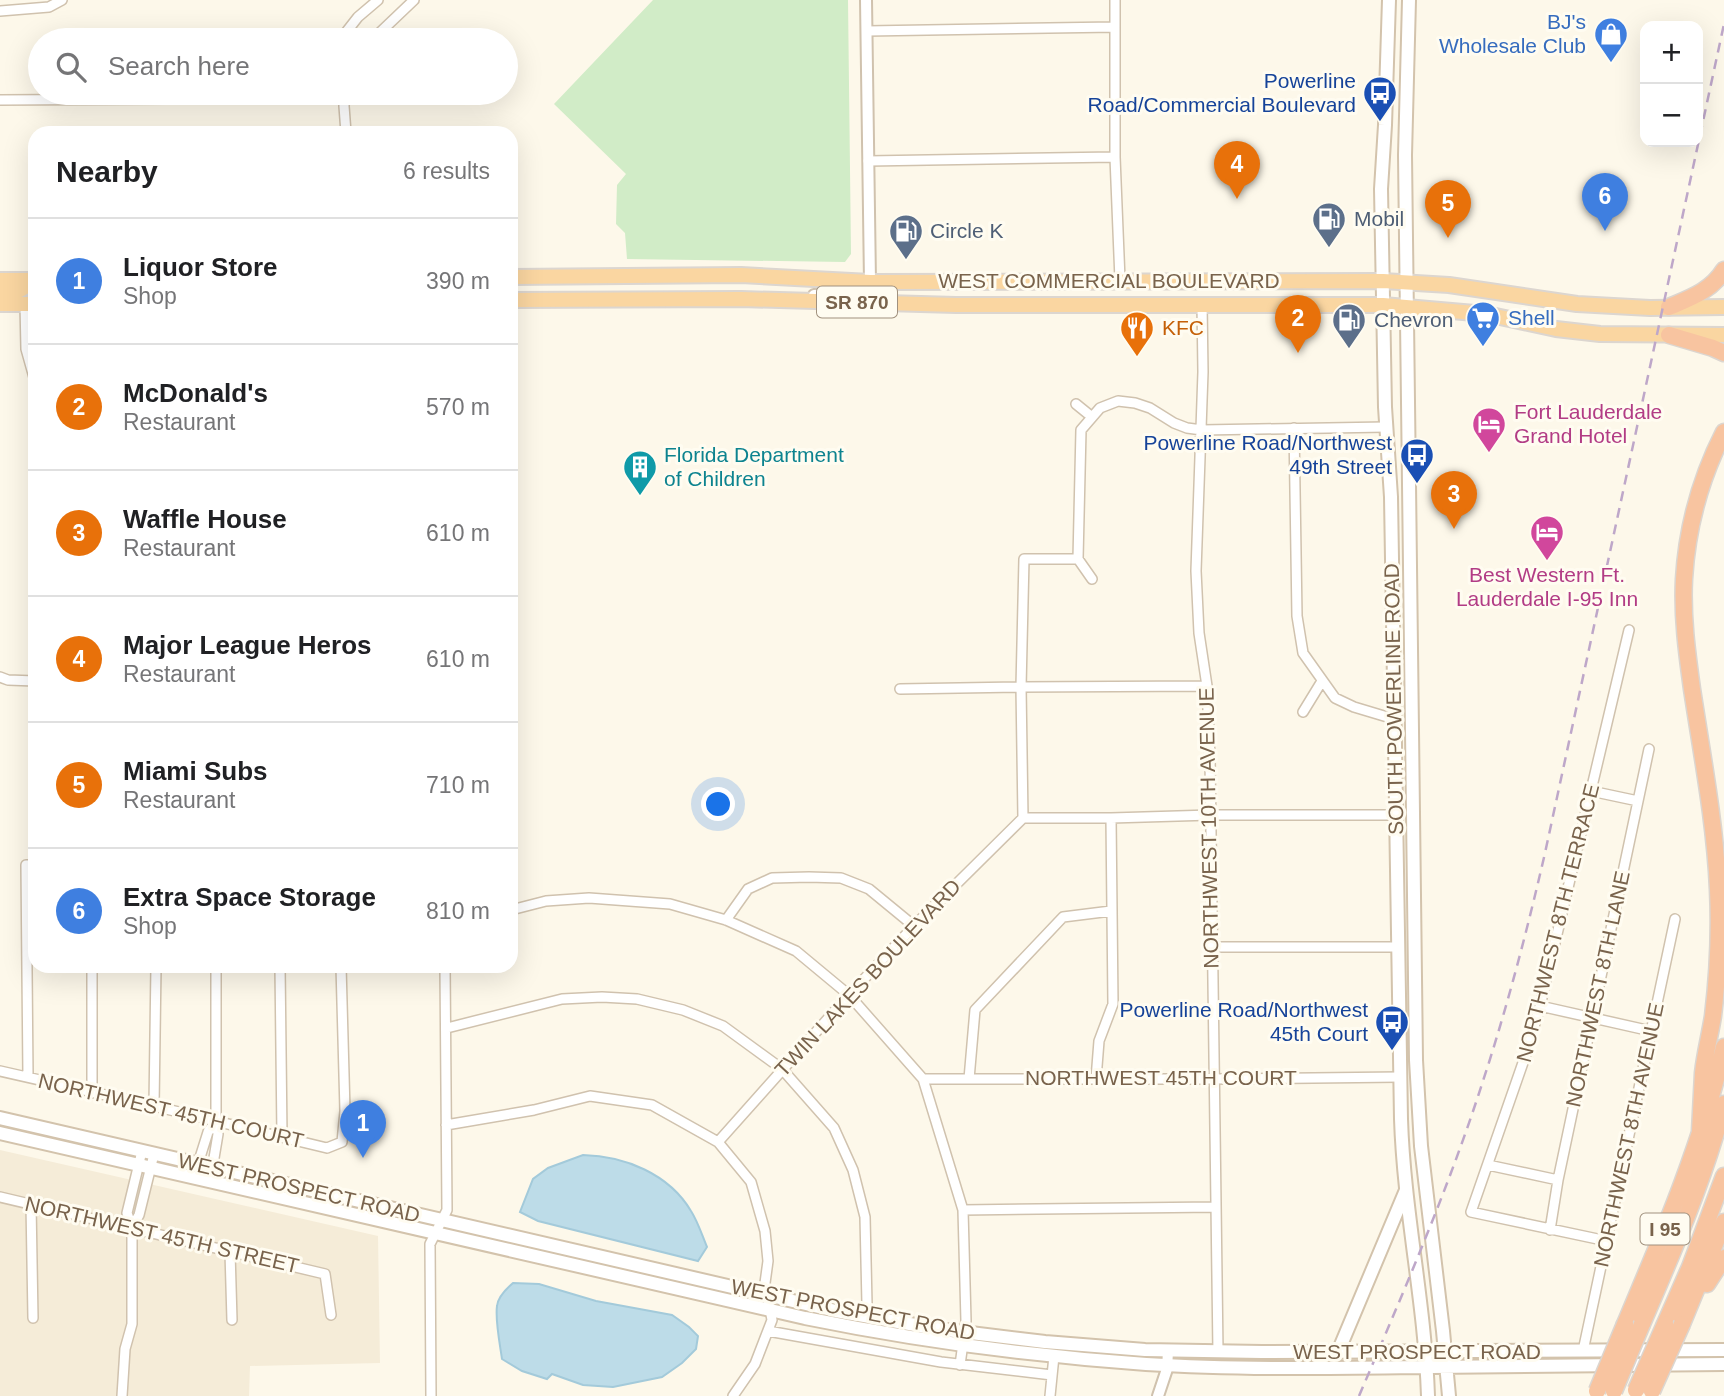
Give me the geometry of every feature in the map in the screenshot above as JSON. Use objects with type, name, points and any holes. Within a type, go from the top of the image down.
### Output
[{"type":"highway","points":[[1668,307],[1706,290],[1724,270]]},
{"type":"highway","name":"WEST COMMERCIAL BOULEVARD","points":[[518,277],[741,275],[870,282],[1383,281],[1485,290],[1577,304],[1724,307]]},
{"type":"highway","points":[[0,280],[28,280]]},
{"type":"highway","points":[[897,303],[901,292],[906,290],[968,289],[1038,281]]},
{"type":"highway","points":[[0,292],[15,291],[28,284]]},
{"type":"highway","name":"WEST COMMERCIAL BOULEVARD","points":[[518,300],[768,299],[956,305],[1383,305],[1486,314],[1586,333],[1724,335]]},
{"type":"highway","points":[[0,304],[28,302]]},
{"type":"highway","points":[[1669,335],[1724,354]]},
{"type":"highway","points":[[1700,1131],[1703,1071],[1712,1024],[1716,979],[1718,903],[1713,834],[1686,643],[1684,579],[1688,540],[1697,501],[1711,459],[1724,432]]},
{"type":"highway","name":"I 95","points":[[1633,1324],[1700,1131],[1724,1048]]},
{"type":"highway","points":[[1604,1393],[1633,1324],[1688,1215],[1724,1104]]},
{"type":"highway","points":[[1673,1324],[1690,1267],[1724,1175]]},
{"type":"highway","name":"I 95","points":[[1643,1393],[1673,1324],[1724,1222]]},
{"type":"highway","points":[[1673,1324],[1724,1258]]},
{"type":"main road","name":"SOUTH POWERLINE ROAD","points":[[1389,0],[1381,189],[1391,497],[1401,1137],[1421,1302],[1429,1396]]},
{"type":"main road","name":"SOUTH POWERLINE ROAD","points":[[1409,0],[1405,155],[1406,306],[1419,1122],[1449,1396]]},
{"type":"main road","points":[[1394,719],[1413,724]]},
{"type":"main road","points":[[1399,921],[1409,942],[1415,947]]},
{"type":"main road","points":[[1399,947],[1415,967]]},
{"type":"main road","name":"WEST PROSPECT ROAD","points":[[0,1118],[767,1296],[1054,1356],[1167,1365],[1293,1368],[1724,1364]]},
{"type":"main road","name":"WEST PROSPECT ROAD","points":[[0,1133],[770,1311],[870,1331],[964,1339],[1218,1352],[1724,1350]]},
{"type":"main road","points":[[1338,1352],[1406,1190]]},
{"type":"street","points":[[0,11],[49,7],[62,0]]},
{"type":"street","points":[[350,28],[378,0]]},
{"type":"street","points":[[385,28],[414,0]]},
{"type":"street","points":[[866,0],[870,282]]},
{"type":"street","points":[[1115,0],[1115,157],[1119,281]]},
{"type":"street","points":[[867,31],[1115,27]]},
{"type":"street","points":[[0,100],[28,100]]},
{"type":"street","points":[[344,105],[345,126]]},
{"type":"street","points":[[869,161],[1115,157]]},
{"type":"street","name":"WEST COMMERCIAL BOULEVARD","points":[[768,299],[846,293],[862,288],[870,282]]},
{"type":"street","name":"NORTHWEST 10TH AVENUE","points":[[1202,304],[1202,430],[1196,570],[1199,633],[1207,686],[1211,815],[1218,1352]]},
{"type":"street","points":[[28,325],[25,343],[28,359]]},
{"type":"street","points":[[1092,579],[1078,559],[1081,430],[1100,408],[1118,401],[1135,403],[1150,408],[1174,423],[1202,430],[1387,427]]},
{"type":"street","points":[[1076,404],[1092,417]]},
{"type":"street","points":[[1294,428],[1297,616],[1303,653],[1335,698],[1354,707],[1394,719]]},
{"type":"street","points":[[1078,559],[1024,559],[1021,687],[1023,818],[1396,815]]},
{"type":"street","name":"NORTHWEST 8TH TERRACE","points":[[1550,1230],[1471,1212],[1540,1006],[1629,630]]},
{"type":"street","points":[[0,677],[28,681]]},
{"type":"street","points":[[1303,712],[1322,681]]},
{"type":"street","points":[[900,689],[1207,686]]},
{"type":"street","name":"NORTHWEST 8TH LANE","points":[[1550,1230],[1558,1180],[1648,749]]},
{"type":"street","points":[[1591,791],[1638,801]]},
{"type":"street","name":"TWIN LAKES BOULEVARD","points":[[718,1142],[849,995],[1023,818]]},
{"type":"street","points":[[1096,1079],[1099,1041],[1113,1004],[1111,818]]},
{"type":"street","points":[[726,920],[748,889],[772,877],[841,878],[869,889],[914,926]]},
{"type":"street","points":[[518,908],[546,901],[589,898],[670,904],[726,920],[796,951],[849,995],[923,1079],[963,1210],[964,1339],[960,1365]]},
{"type":"street","points":[[969,1079],[975,1010],[1063,917],[1111,911]]},
{"type":"street","name":"NORTHWEST 8TH AVENUE","points":[[1583,1351],[1675,919]]},
{"type":"street","points":[[1212,947],[1399,947]]},
{"type":"street","points":[[27,1076],[29,973]]},
{"type":"street","points":[[92,973],[92,1093]]},
{"type":"street","points":[[154,1106],[156,973]]},
{"type":"street","points":[[209,1182],[218,1134],[216,973]]},
{"type":"street","points":[[281,973],[282,1136]]},
{"type":"street","name":"NORTHWEST 45TH COURT","points":[[0,1071],[327,1148],[342,1142],[345,1111],[341,973]]},
{"type":"street","points":[[431,1396],[429,1249],[447,1210],[445,973]]},
{"type":"street","points":[[447,1028],[562,999],[602,997],[638,999],[683,1010],[723,1026],[782,1069],[834,1128],[853,1170],[865,1217],[866,1316]]},
{"type":"street","points":[[1540,1006],[1651,1031]]},
{"type":"street","name":"NORTHWEST 45TH COURT","points":[[923,1079],[1400,1077]]},
{"type":"street","points":[[446,1125],[590,1097],[652,1105],[718,1142],[751,1182],[765,1231],[768,1261],[765,1283],[772,1320],[755,1364],[733,1396]]},
{"type":"street","points":[[194,1178],[208,1132],[216,1121]]},
{"type":"street","points":[[122,1396],[125,1349],[132,1324],[132,1227],[127,1213],[148,1153]]},
{"type":"street","points":[[1488,1165],[1558,1180]]},
{"type":"street","name":"NORTHWEST 45TH STREET","points":[[0,1197],[325,1274],[331,1315]]},
{"type":"street","points":[[31,1204],[33,1318]]},
{"type":"street","points":[[963,1210],[1216,1207]]},
{"type":"street","points":[[1550,1230],[1607,1241]]},
{"type":"street","points":[[230,1252],[232,1320]]},
{"type":"street","points":[[768,1331],[960,1365],[1052,1376]]},
{"type":"street","points":[[1158,1396],[1164,1382],[1168,1350]]},
{"type":"street","points":[[1050,1396],[1054,1356]]},
{"type":"shaded area","points":[[0,1150],[378,1236],[380,1363],[250,1366],[249,1396],[0,1396]]},
{"type":"green space","points":[[653,0],[848,0],[851,254],[845,262],[627,259],[625,233],[616,224],[617,185],[626,174],[554,104]]},
{"type":"water","points":[[583,1155],[630,1163],[671,1187],[691,1211],[707,1247],[698,1261],[538,1221],[520,1212],[533,1179],[548,1168]]},
{"type":"water","points":[[513,1283],[539,1284],[596,1301],[672,1315],[698,1336],[696,1349],[662,1377],[613,1387],[583,1385],[552,1374],[547,1379],[522,1371],[502,1359],[497,1325],[498,1303]]},
{"type":"railway","points":[[1359,1396],[1455,1163],[1516,969],[1545,853],[1724,24]]},
{"type":"place","name":"BJ's Wholesale Club","points":[[1611,64]]},
{"type":"place","name":"Powerline Road/Commercial Boulevard","points":[[1380,123]]},
{"type":"place","name":"Major League Heros","points":[[1237,199]]},
{"type":"place","name":"Extra Space Storage","points":[[1605,231]]},
{"type":"place","name":"Miami Subs","points":[[1448,238]]},
{"type":"place","name":"Mobil","points":[[1329,249]]},
{"type":"place","name":"Circle K","points":[[906,261]]},
{"type":"place","name":"Shell","points":[[1483,348]]},
{"type":"place","name":"Chevron","points":[[1349,350]]},
{"type":"place","name":"McDonald's","points":[[1298,353]]},
{"type":"place","name":"KFC","points":[[1137,358]]},
{"type":"place","name":"Fort Lauderdale Grand Hotel","points":[[1489,454]]},
{"type":"place","name":"Powerline Road/Northwest 49th Street","points":[[1417,485]]},
{"type":"place","name":"Florida Department of Children","points":[[640,497]]},
{"type":"place","name":"Waffle House","points":[[1454,529]]},
{"type":"place","name":"Best Western Ft. Lauderdale I-95 Inn","points":[[1547,562]]},
{"type":"place","name":"Powerline Road/Northwest 45th Court","points":[[1392,1052]]},
{"type":"place","name":"Liquor Store","points":[[363,1158]]}]
